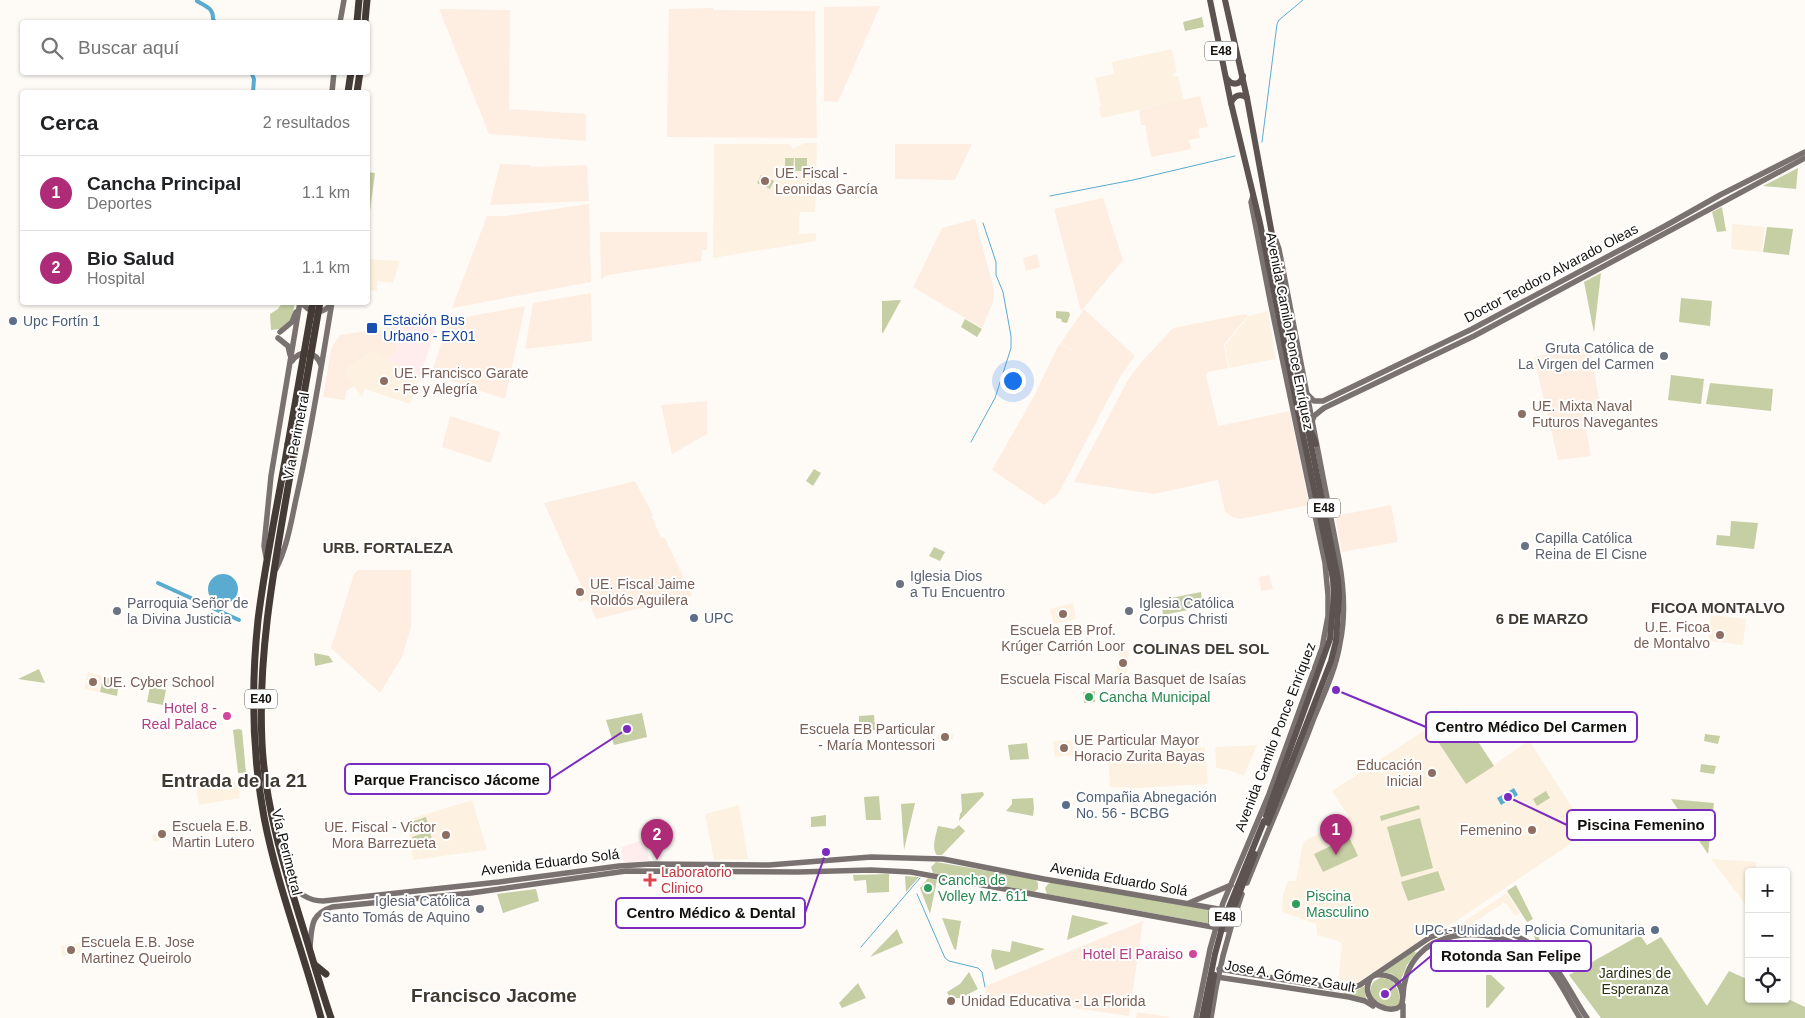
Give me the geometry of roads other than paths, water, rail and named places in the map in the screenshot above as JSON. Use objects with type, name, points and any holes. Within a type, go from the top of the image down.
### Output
[{"type":"highway","points":[[357,20],[359,0]]},
{"type":"highway","points":[[365,20],[367,0]]},
{"type":"highway","points":[[348,90],[351,75]]},
{"type":"highway","points":[[358,90],[359,76]]},
{"type":"highway","name":"Vía Perimetral","points":[[313,305],[275,571],[266,620],[262,664],[262,744],[275,828],[289,883],[330,1018]]},
{"type":"highway","name":"Vía Perimetral","points":[[319,305],[258,619],[253,722],[257,773],[264,819],[321,1018]]},
{"type":"highway","points":[[315,965],[326,974]]},
{"type":"main road","name":"Avenida Camilo Ponce Enríquez","points":[[1210,0],[1293,386],[1306,420]]},
{"type":"main road","name":"Avenida Camilo Ponce Enríquez","points":[[1207,1018],[1218,955],[1229,920],[1266,822],[1269,808],[1332,661],[1336,641],[1336,596],[1306,420],[1243,76],[1224,0]]},
{"type":"main road","points":[[340,20],[343,3]]},
{"type":"main road","points":[[332,90],[334,75]]},
{"type":"main road","points":[[345,90],[350,75]]},
{"type":"main road","points":[[1226,79],[1230,83],[1236,84],[1243,76]]},
{"type":"main road","points":[[1231,103],[1233,98],[1238,96],[1247,98]]},
{"type":"main road","name":"Doctor Teodoro Alvarado Oleas","points":[[1307,393],[1314,401],[1323,401],[1430,350],[1752,178],[1805,152]]},
{"type":"main road","name":"Doctor Teodoro Alvarado Oleas","points":[[1306,420],[1324,408],[1474,336],[1805,158]]},
{"type":"main road","name":"Avenida Camilo Ponce Enríquez","points":[[1196,1018],[1206,966],[1221,909],[1269,794],[1325,637],[1328,616],[1325,562],[1251,202],[1253,195]]},
{"type":"main road","name":"Avenida Camilo Ponce Enríquez","points":[[1271,228],[1278,249],[1307,393],[1306,420]]},
{"type":"main road","points":[[290,365],[288,346],[279,335],[292,322],[300,305]]},
{"type":"main road","name":"Vía Perimetral","points":[[267,568],[264,546],[271,476],[300,305]]},
{"type":"main road","points":[[304,305],[315,312],[324,310],[328,305]]},
{"type":"main road","name":"Vía Perimetral","points":[[275,571],[281,558],[302,474],[331,305]]},
{"type":"main road","points":[[1286,352],[1285,371],[1293,386]]},
{"type":"main road","points":[[290,365],[298,354],[307,353],[315,356],[321,368]]},
{"type":"main road","points":[[1306,420],[1316,444]]},
{"type":"main road","name":"Avenida Camilo Ponce Enríquez","points":[[1211,1018],[1217,977],[1229,930],[1290,782],[1340,646],[1344,583],[1316,444]]},
{"type":"main road","points":[[1311,494],[1319,496],[1326,491]]},
{"type":"main road","points":[[1318,529],[1325,524],[1333,528]]},
{"type":"main road","name":"Avenida Camilo Ponce Enríquez","points":[[1202,1018],[1215,954],[1226,917],[1277,800],[1330,639],[1336,596]]},
{"type":"main road","points":[[1336,641],[1342,627]]},
{"type":"main road","points":[[1274,780],[1285,771],[1290,782]]},
{"type":"main road","points":[[1277,800],[1285,792]]},
{"type":"main road","points":[[1269,794],[1269,808]]},
{"type":"main road","name":"Avenida Eduardo Solá","points":[[289,883],[304,896],[314,901],[323,902],[619,866],[651,864],[770,865],[870,857],[903,857],[943,859],[1044,879],[1236,912]]},
{"type":"main road","name":"Avenida Eduardo Solá","points":[[310,949],[313,921],[324,909],[471,893],[626,871],[903,871],[1039,894],[1229,930]]},
{"type":"main road","points":[[1188,903],[1232,882],[1238,886],[1245,885],[1248,881]]},
{"type":"main road","points":[[469,885],[471,893]]},
{"type":"main road","name":"Jose A. Gómez Gault","points":[[1206,966],[1217,977],[1347,990],[1356,988],[1429,938],[1438,934],[1466,928],[1496,929],[1524,940],[1547,957],[1560,974],[1587,1018]]},
{"type":"main road","points":[[1403,1018],[1403,998],[1398,983],[1392,977],[1384,975],[1372,976],[1368,982],[1367,992],[1373,1006],[1382,1013],[1396,1013],[1402,1006],[1403,998],[1406,973],[1416,957],[1426,947],[1441,940],[1471,935],[1490,936],[1515,943],[1541,960],[1556,977],[1580,1018]]},
{"type":"main road","points":[[1210,949],[1214,946],[1219,946],[1223,952]]},
{"type":"main road","name":"Jose A. Gómez Gault","points":[[1219,969],[1357,999],[1373,1006]]},
{"type":"main road","points":[[1200,994],[1209,989],[1214,995]]},
{"type":"water","points":[[223,574],[229,575],[237,583],[237,595],[229,603],[223,604],[217,603],[209,595],[208,589],[209,583],[217,575]]},
{"type":"water","points":[[1514,788],[1518,795],[1501,805],[1497,798]]},
{"type":"waterway","points":[[1262,142],[1277,24],[1279,20],[1303,0]]},
{"type":"waterway","points":[[197,1],[211,10],[213,20]]},
{"type":"waterway","points":[[252,75],[253,90]]},
{"type":"waterway","points":[[1050,196],[1133,180],[1235,156]]},
{"type":"waterway","points":[[971,442],[995,398],[1011,348],[1011,336],[1003,292],[996,275],[996,262],[983,223]]},
{"type":"waterway","points":[[158,583],[239,620]]},
{"type":"waterway","points":[[861,947],[920,878]]},
{"type":"waterway","points":[[917,894],[945,958],[949,961],[978,968],[982,972],[985,987]]},
{"type":"place","name":"UE. Fiscal - Leonidas García","points":[[765,181]]},
{"type":"place","name":"Upc Fortín 1","points":[[13,321]]},
{"type":"place","name":"Estación Bus Urbano - EX01","points":[[372,328]]},
{"type":"place","name":"Gruta Católica de La Virgen del Carmen","points":[[1664,356]]},
{"type":"place","name":"UE. Francisco Garate - Fe y Alegría","points":[[384,381]]},
{"type":"place","name":"UE. Mixta Naval Futuros Navegantes","points":[[1522,414]]},
{"type":"place","name":"Capilla Católica Reina de El Cisne","points":[[1525,546]]},
{"type":"place","name":"Iglesia Dios a Tu Encuentro","points":[[900,584]]},
{"type":"place","name":"UE. Fiscal Jaime Roldós Aguilera","points":[[580,592]]},
{"type":"place","name":"Parroquia Señor de la Divina Justicia","points":[[117,611]]},
{"type":"place","name":"Iglesia Católica Corpus Christi","points":[[1129,611]]},
{"type":"place","name":"Escuela EB Prof. Krúger Carrión Loor","points":[[1063,614]]},
{"type":"place","name":"UPC","points":[[694,618]]},
{"type":"place","name":"U.E. Ficoa de Montalvo","points":[[1720,635]]},
{"type":"place","name":"Escuela Fiscal María Basquet de Isaías","points":[[1123,663]]},
{"type":"place","name":"UE. Cyber School","points":[[93,682]]},
{"type":"place","name":"Centro Médico Del Carmen","points":[[1336,690]]},
{"type":"place","name":"Cancha Municipal","points":[[1089,697]]},
{"type":"place","name":"Hotel 8 - Real Palace","points":[[227,716]]},
{"type":"place","name":"Parque Francisco Jácome","points":[[627,729]]},
{"type":"place","name":"Escuela EB Particular - María Montessori","points":[[945,737]]},
{"type":"place","name":"UE Particular Mayor Horacio Zurita Bayas","points":[[1064,748]]},
{"type":"place","name":"Educación Inicial","points":[[1432,773]]},
{"type":"place","name":"Piscina Femenino","points":[[1508,797]]},
{"type":"place","name":"Compañia Abnegación No. 56 - BCBG","points":[[1066,805]]},
{"type":"place","name":"Femenino","points":[[1532,830]]},
{"type":"place","name":"Escuela E.B. Martin Lutero","points":[[162,834]]},
{"type":"place","name":"UE. Fiscal - Victor Mora Barrezueta","points":[[446,835]]},
{"type":"place","name":"Centro Médico & Dental","points":[[826,852]]},
{"type":"place","name":"Cancha Principal","points":[[1336,855]]},
{"type":"place","name":"Bio Salud","points":[[657,860]]},
{"type":"place","name":"Laboratorio Clinico","points":[[650,880]]},
{"type":"place","name":"Cancha de Volley Mz. 611","points":[[928,888]]},
{"type":"place","name":"Piscina Masculino","points":[[1296,904]]},
{"type":"place","name":"Iglesia Católica Santo Tomás de Aquino","points":[[480,909]]},
{"type":"place","name":"UPC - Unidad de Policia Comunitaria","points":[[1655,930]]},
{"type":"place","name":"Escuela E.B. Jose Martinez Queirolo","points":[[71,950]]},
{"type":"place","name":"Hotel El Paraiso","points":[[1193,954]]},
{"type":"place","name":"Rotonda San Felipe","points":[[1385,994]]},
{"type":"place","name":"Unidad Educativa - La Florida","points":[[951,1001]]},
{"type":"district","name":"URB. FORTALEZA","points":[[388,547]]},
{"type":"district","name":"FICOA MONTALVO","points":[[1718,607]]},
{"type":"district","name":"6 DE MARZO","points":[[1542,618]]},
{"type":"district","name":"COLINAS DEL SOL","points":[[1201,648]]},
{"type":"district","name":"Entrada de la 21","points":[[234,780]]},
{"type":"district","name":"Francisco Jacome","points":[[494,995]]},
{"type":"park label","name":"Jardines de Esperanza","points":[[1635,982]]}]
